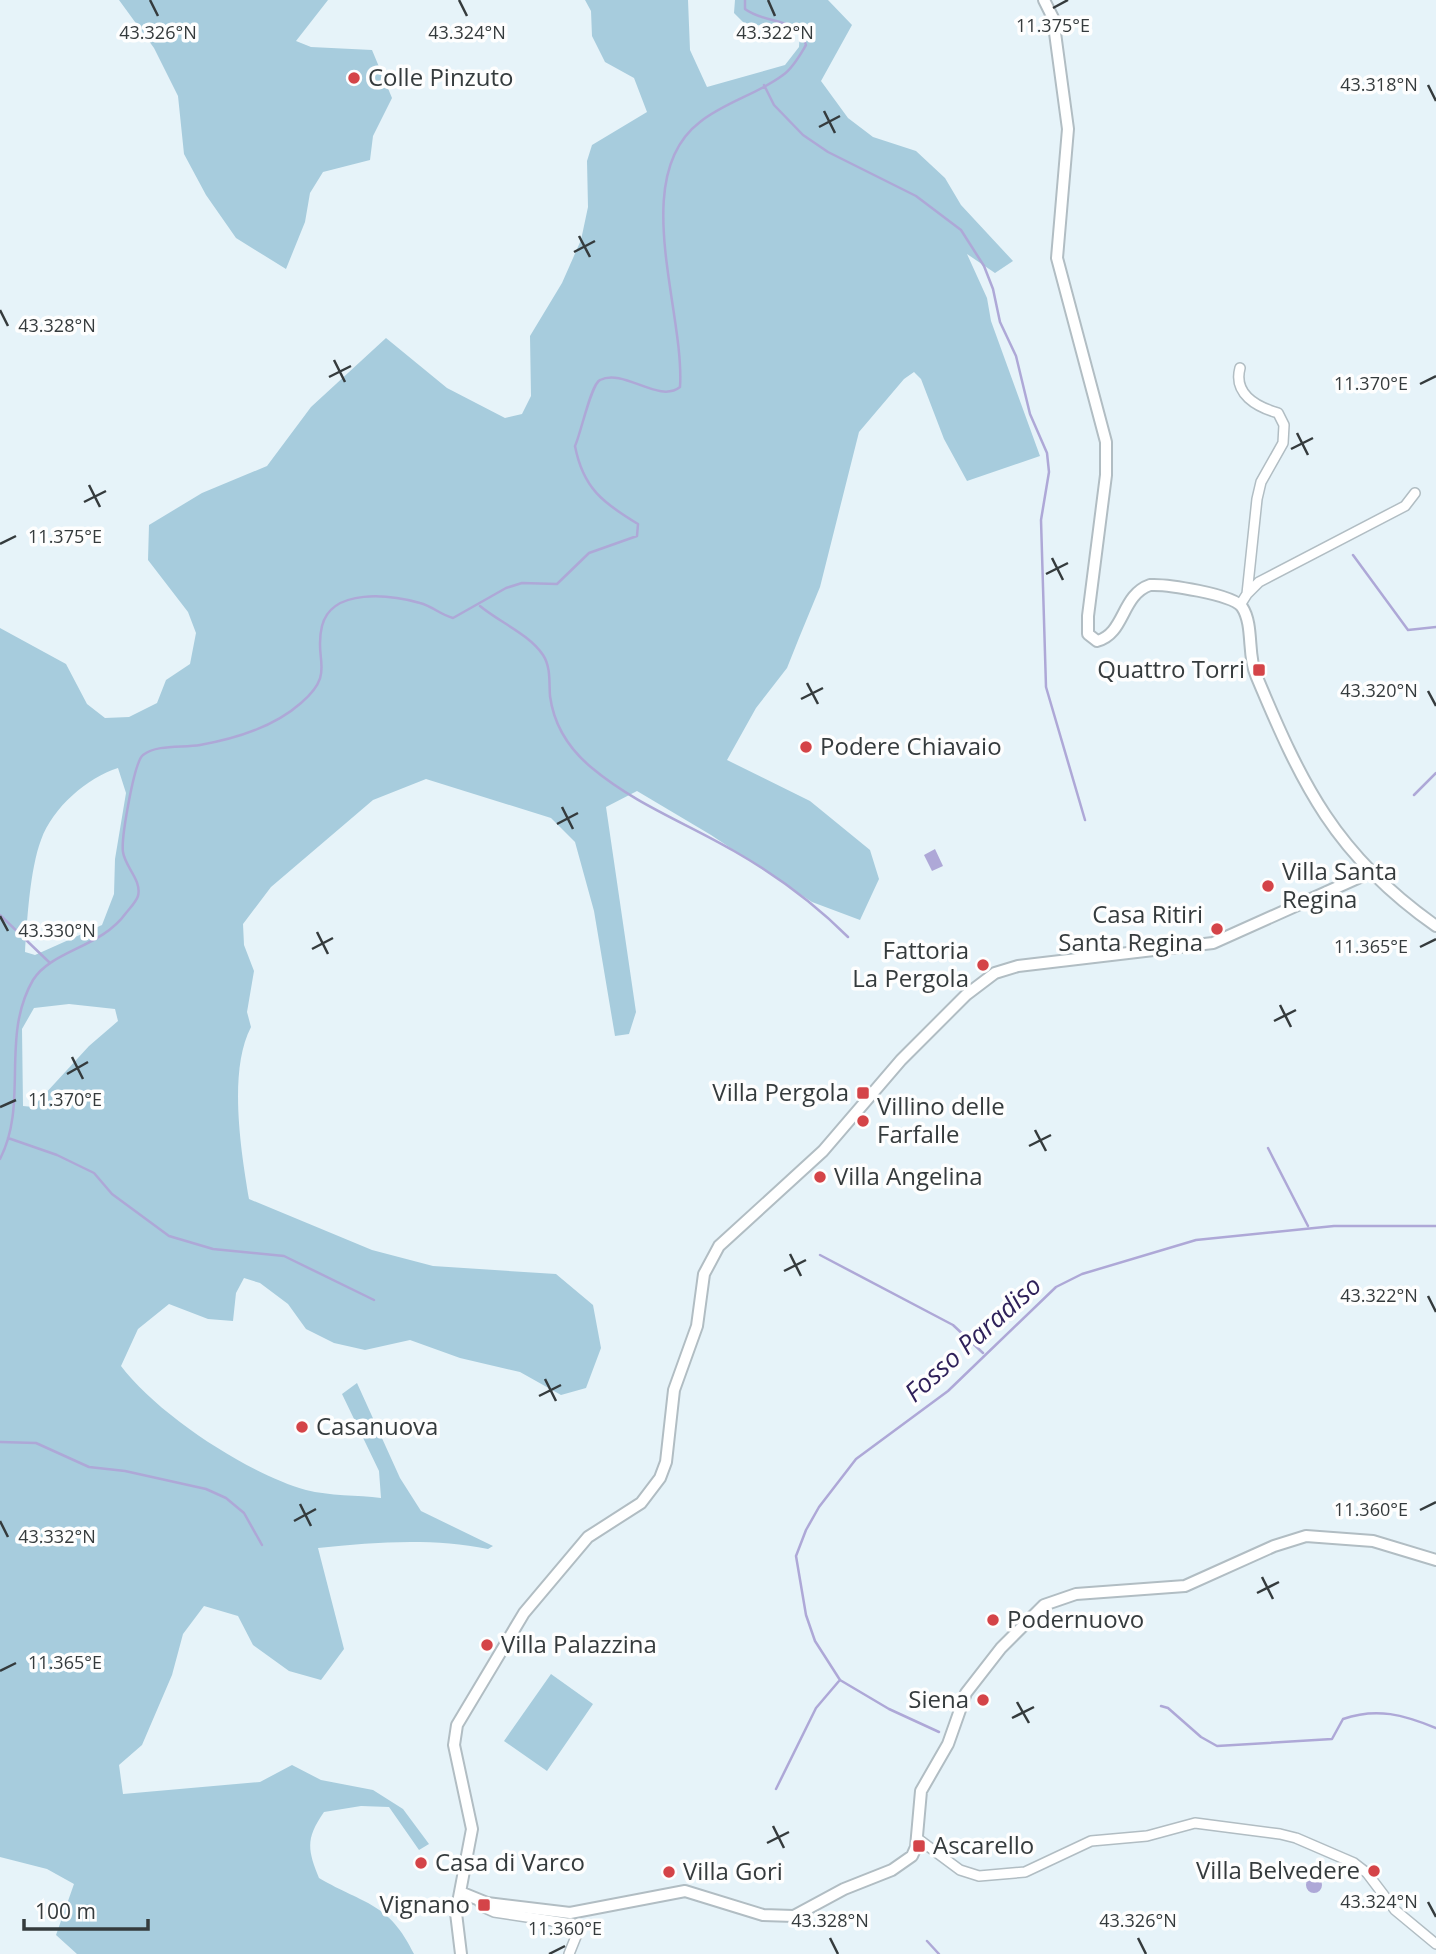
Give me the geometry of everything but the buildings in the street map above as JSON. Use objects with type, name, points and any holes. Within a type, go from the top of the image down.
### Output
[{"type":"street","points":[[1047,2],[1062,73],[1068,129],[1057,258],[1106,442],[1107,475],[1088,633],[1097,641],[1108,637],[1132,597],[1150,585],[1218,596],[1240,605],[1245,616],[1253,669],[1303,780],[1321,813],[1369,873],[1436,926]]},
{"type":"street","points":[[1240,368],[1238,376],[1248,399],[1278,413],[1284,425],[1283,443],[1261,482],[1256,499],[1247,594]]},
{"type":"street","points":[[1240,605],[1259,583],[1405,506],[1415,493]]},
{"type":"street","points":[[461,1954],[456,1917],[472,1829],[454,1745],[457,1725],[524,1613],[588,1537],[641,1503],[660,1478],[666,1462],[674,1390],[697,1326],[704,1274],[719,1246],[823,1151],[933,1026],[981,983],[1012,967],[1096,959],[1217,942],[1369,873]]},
{"type":"street","points":[[460,1892],[479,1901],[570,1913],[682,1891],[756,1913],[791,1917],[844,1889],[901,1865],[914,1854],[921,1791],[946,1749],[966,1693],[1030,1617],[1049,1602],[1081,1593],[1185,1586],[1274,1546],[1306,1536],[1373,1541],[1436,1560]]},
{"type":"street","points":[[917,1838],[960,1870],[979,1876],[1025,1872],[1091,1841],[1147,1836],[1195,1823],[1280,1834],[1296,1838],[1354,1863],[1367,1872],[1395,1910],[1436,1944]]},
{"type":"street","points":[[479,1901],[483,1907],[494,1912],[573,1924],[577,1934],[569,1954]]},
{"type":"shaded area","points":[[119,0],[328,0],[296,41],[311,47],[372,50],[392,98],[373,136],[370,160],[323,172],[310,193],[305,222],[286,269],[236,238],[206,195],[184,154],[178,96],[154,48]]},
{"type":"shaded area","points":[[585,0],[688,0],[690,50],[707,87],[785,65],[799,47],[800,29],[745,24],[734,13],[735,0],[828,0],[852,25],[821,81],[848,118],[873,137],[916,151],[945,178],[961,205],[1013,261],[995,273],[967,254],[987,298],[991,321],[1040,456],[967,481],[944,439],[921,379],[914,372],[904,379],[859,432],[820,587],[787,668],[756,708],[727,760],[810,801],[870,850],[879,879],[860,920],[812,902],[711,835],[637,791],[606,807],[636,1012],[629,1034],[615,1036],[594,911],[575,842],[551,818],[426,779],[373,800],[271,887],[243,924],[244,945],[254,971],[247,1012],[251,1027],[244,1045],[238,1088],[240,1135],[249,1199],[372,1250],[433,1266],[556,1274],[593,1305],[601,1348],[586,1388],[561,1395],[520,1372],[460,1358],[410,1340],[365,1350],[334,1343],[306,1329],[288,1304],[260,1283],[244,1278],[236,1293],[233,1321],[208,1319],[169,1304],[138,1329],[121,1366],[157,1403],[205,1440],[258,1471],[306,1490],[381,1498],[379,1471],[342,1394],[357,1383],[400,1478],[421,1511],[493,1546],[488,1549],[446,1543],[403,1542],[318,1548],[344,1649],[321,1680],[289,1671],[253,1645],[238,1616],[204,1606],[183,1634],[172,1675],[142,1745],[119,1765],[123,1794],[260,1782],[292,1765],[321,1780],[373,1790],[403,1809],[429,1844],[419,1850],[389,1807],[361,1806],[324,1812],[314,1829],[310,1844],[319,1878],[385,1914],[405,1937],[414,1954],[77,1954],[56,1935],[74,1884],[47,1869],[0,1857],[0,628],[66,664],[87,704],[105,718],[129,717],[157,703],[166,680],[190,664],[196,633],[188,612],[148,560],[149,525],[202,493],[267,466],[311,407],[386,338],[447,388],[505,418],[522,414],[531,396],[530,336],[562,283],[581,240],[588,207],[587,161],[592,145],[647,112],[634,78],[605,62],[592,36],[591,11]],"holes":[[[118,768],[126,793],[115,859],[114,894],[102,925],[35,955],[25,952],[34,865],[46,828],[72,795],[83,786]],[[69,1004],[115,1009],[118,1021],[89,1046],[33,1107],[23,1106],[22,1029],[34,1008]]]},
{"type":"shaded area","points":[[935,849],[943,866],[932,871],[924,855]]},
{"type":"shaded area","points":[[551,1674],[593,1704],[547,1771],[504,1741]]},
{"type":"shaded area","points":[[1314,1877],[1320,1879],[1320,1891],[1314,1893],[1308,1891],[1306,1885],[1308,1879]]},
{"type":"waterway","points":[[0,1159],[13,1115],[18,1024],[23,1002],[33,980],[52,962],[91,942],[116,925],[138,896],[138,884],[124,858],[123,844],[132,785],[143,755],[155,749],[200,745],[240,735],[279,719],[301,703],[312,692],[321,674],[320,638],[328,613],[350,599],[379,596],[408,600],[424,604],[453,618],[506,588],[522,583],[557,584],[589,553],[637,536],[638,524],[605,501],[589,484],[575,446],[593,390],[600,380],[620,378],[662,391],[672,391],[680,387],[679,356],[665,247],[663,210],[667,176],[679,146],[700,122],[783,75],[806,45],[796,29],[745,9],[745,0]]},
{"type":"waterway","points":[[764,85],[774,105],[803,135],[828,152],[916,196],[961,230],[984,266],[993,289],[1000,322],[1016,356],[1030,414],[1047,453],[1049,472],[1041,520],[1046,687],[1085,820]]},
{"type":"waterway","points":[[1353,555],[1408,630],[1436,627]]},
{"type":"waterway","points":[[480,606],[522,634],[543,655],[555,717],[564,736],[584,761],[626,792],[765,870],[808,901],[848,937]]},
{"type":"waterway","points":[[1414,795],[1436,773]]},
{"type":"waterway","points":[[0,915],[50,963]]},
{"type":"waterway","points":[[8,1138],[57,1155],[94,1173],[112,1194],[169,1236],[213,1249],[284,1256],[374,1300]]},
{"type":"waterway","points":[[1268,1148],[1308,1226]]},
{"type":"waterway","name":"Fosso Paradiso","points":[[939,1732],[889,1709],[840,1680],[815,1641],[806,1615],[796,1556],[819,1507],[856,1459],[948,1391],[1056,1287],[1082,1274],[1196,1240],[1334,1226],[1436,1226]]},
{"type":"waterway","points":[[820,1255],[953,1325],[983,1353]]},
{"type":"waterway","points":[[0,1442],[36,1443],[89,1467],[125,1471],[206,1489],[226,1498],[244,1513],[262,1545]]},
{"type":"waterway","points":[[776,1789],[816,1708],[839,1681]]},
{"type":"waterway","points":[[1161,1706],[1168,1708],[1201,1737],[1217,1746],[1332,1739],[1343,1719],[1379,1713],[1413,1719],[1436,1728]]},
{"type":"waterway","points":[[927,1941],[939,1954]]},
{"type":"place","name":"Colle Pinzuto","points":[[354,78]]},
{"type":"place","name":"Quattro Torri","points":[[1259,670]]},
{"type":"place","name":"Podere Chiavaio","points":[[806,747]]},
{"type":"place","name":"Villa Santa Regina","points":[[1268,886]]},
{"type":"place","name":"Casa Ritiri Santa Regina","points":[[1217,929]]},
{"type":"place","name":"Fattoria La Pergola","points":[[983,965]]},
{"type":"place","name":"Villa Pergola","points":[[863,1093]]},
{"type":"place","name":"Villino delle Farfalle","points":[[863,1121]]},
{"type":"place","name":"Villa Angelina","points":[[820,1177]]},
{"type":"place","name":"Casanuova","points":[[302,1427]]},
{"type":"place","name":"Podernuovo","points":[[993,1620]]},
{"type":"place","name":"Villa Palazzina","points":[[487,1645]]},
{"type":"place","name":"Siena","points":[[983,1700]]},
{"type":"place","name":"Ascarello","points":[[919,1846]]},
{"type":"place","name":"Casa di Varco","points":[[421,1863]]},
{"type":"place","name":"Villa Belvedere","points":[[1374,1871]]},
{"type":"place","name":"Villa Gori","points":[[669,1872]]},
{"type":"place","name":"Vignano","points":[[484,1905]]}]
